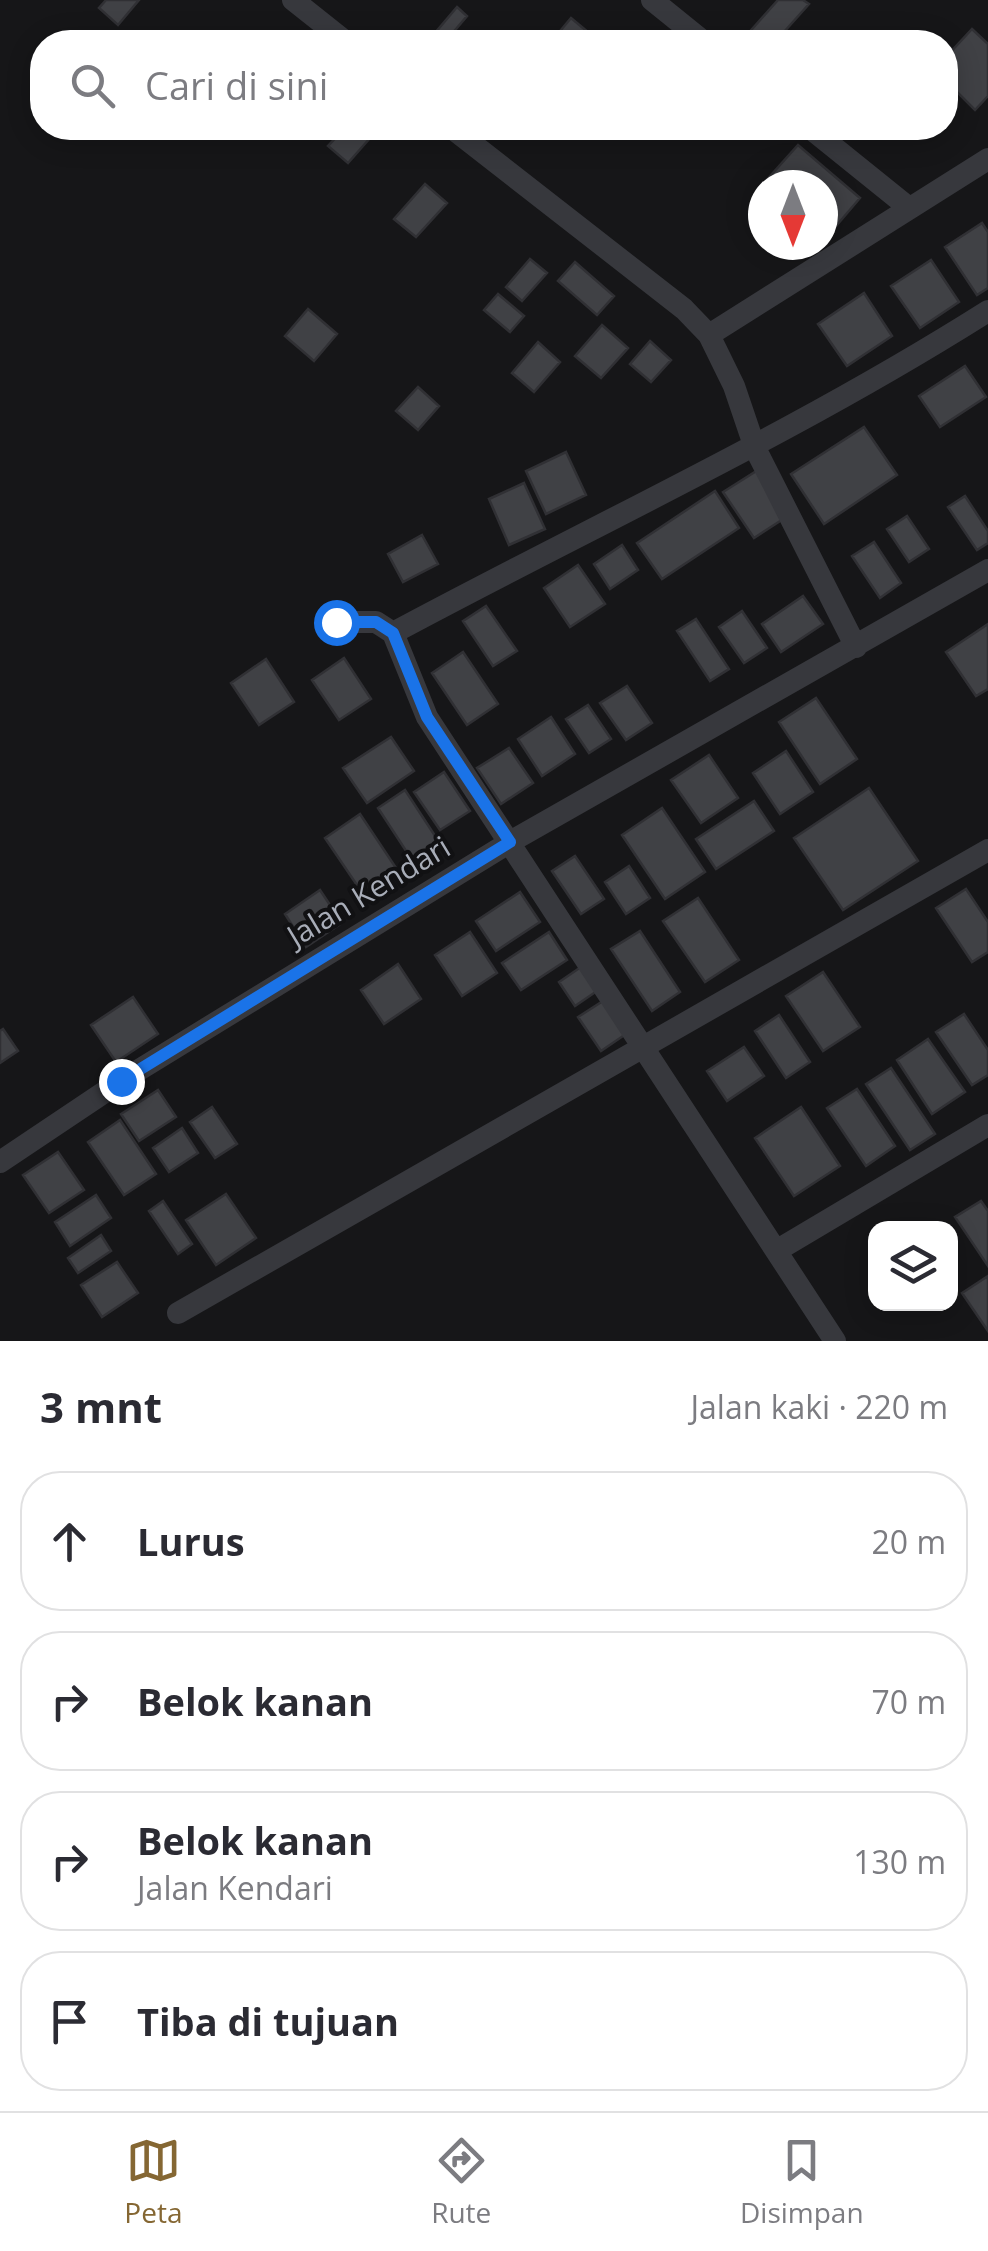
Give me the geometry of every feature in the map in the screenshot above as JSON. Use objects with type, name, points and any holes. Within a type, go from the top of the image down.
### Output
[{"type":"street","points":[[293,0],[331,30]]},
{"type":"street","points":[[652,0],[689,30]]},
{"type":"street","points":[[467,140],[684,309],[709,335],[734,386],[754,448],[856,647]]},
{"type":"street","points":[[825,140],[908,207]]},
{"type":"street","points":[[709,335],[988,159]]},
{"type":"street","points":[[393,633],[558,544],[754,448],[988,311]]},
{"type":"street","name":"Jalan Kendari","points":[[0,1162],[121,1081],[510,842],[988,570]]},
{"type":"street","points":[[336,622],[376,622],[393,633],[427,717],[836,1341]]},
{"type":"street","points":[[178,1312],[988,850]]},
{"type":"street","points":[[776,1250],[988,1124]]},
{"type":"building","points":[[106,0],[139,0],[118,25],[99,8]]},
{"type":"building","points":[[778,0],[803,0],[809,4],[786,30],[751,30]]},
{"type":"building","points":[[457,7],[467,16],[455,30],[438,30]]},
{"type":"building","points":[[571,18],[585,30],[561,30]]},
{"type":"building","points":[[972,29],[988,44],[988,96],[975,110],[958,93],[958,44]]},
{"type":"building","points":[[334,140],[368,140],[348,163],[328,146]]},
{"type":"building","points":[[798,145],[827,170],[776,170]]},
{"type":"building","points":[[838,179],[860,198],[838,224]]},
{"type":"building","points":[[425,184],[447,203],[416,237],[394,219]]},
{"type":"building","points":[[982,223],[988,232],[988,288],[977,295],[945,247]]},
{"type":"building","points":[[530,259],[547,273],[522,301],[506,287]]},
{"type":"building","points":[[931,260],[959,302],[920,328],[891,286]]},
{"type":"building","points":[[575,262],[614,296],[597,315],[558,281]]},
{"type":"building","points":[[864,293],[892,336],[847,366],[818,324]]},
{"type":"building","points":[[498,294],[524,316],[510,332],[484,310]]},
{"type":"building","points":[[308,309],[337,334],[314,361],[285,336]]},
{"type":"building","points":[[602,325],[628,348],[601,378],[575,356]]},
{"type":"building","points":[[650,341],[671,360],[651,382],[630,364]]},
{"type":"building","points":[[538,342],[560,362],[534,392],[512,373]]},
{"type":"building","points":[[965,366],[986,397],[940,427],[919,396]]},
{"type":"building","points":[[418,387],[439,406],[418,430],[396,411]]},
{"type":"building","points":[[864,427],[897,475],[824,524],[791,474]]},
{"type":"building","points":[[566,452],[586,495],[546,514],[526,471]]},
{"type":"building","points":[[758,470],[788,516],[754,538],[723,492]]},
{"type":"building","points":[[524,483],[545,529],[509,545],[489,499]]},
{"type":"building","points":[[715,491],[739,528],[662,579],[637,543]]},
{"type":"building","points":[[965,496],[988,531],[988,543],[977,550],[948,507]]},
{"type":"building","points":[[907,516],[929,549],[909,562],[887,529]]},
{"type":"building","points":[[422,535],[438,564],[403,582],[388,554]]},
{"type":"building","points":[[874,542],[901,583],[880,598],[852,556]]},
{"type":"building","points":[[622,545],[638,570],[610,589],[594,564]]},
{"type":"building","points":[[578,565],[605,604],[570,627],[544,588]]},
{"type":"building","points":[[803,596],[823,624],[781,652],[762,624]]},
{"type":"building","points":[[486,606],[517,651],[493,666],[463,621]]},
{"type":"building","points":[[742,611],[767,648],[744,663],[719,627]]},
{"type":"building","points":[[696,619],[729,669],[710,681],[677,631]]},
{"type":"building","points":[[988,624],[988,689],[976,696],[946,652]]},
{"type":"building","points":[[463,652],[498,704],[467,725],[432,673]]},
{"type":"building","points":[[344,658],[371,699],[339,720],[312,680]]},
{"type":"building","points":[[266,659],[294,702],[259,725],[231,683]]},
{"type":"building","points":[[627,686],[652,723],[626,740],[600,703]]},
{"type":"building","points":[[816,698],[857,759],[820,784],[779,722]]},
{"type":"building","points":[[588,705],[611,739],[589,753],[566,719]]},
{"type":"building","points":[[551,717],[575,754],[542,776],[518,739]]},
{"type":"building","points":[[391,737],[414,771],[367,803],[343,768]]},
{"type":"building","points":[[509,748],[533,783],[501,804],[477,768]]},
{"type":"building","points":[[786,751],[813,792],[780,814],[753,773]]},
{"type":"building","points":[[709,755],[738,798],[701,823],[671,780]]},
{"type":"building","points":[[444,772],[470,811],[440,830],[414,792]]},
{"type":"building","points":[[869,788],[918,861],[843,910],[794,838]]},
{"type":"building","points":[[405,790],[439,842],[412,860],[378,808]]},
{"type":"building","points":[[754,801],[774,831],[716,869],[696,839]]},
{"type":"building","points":[[662,808],[705,872],[665,899],[622,835]]},
{"type":"building","points":[[360,814],[396,868],[361,891],[325,838]]},
{"type":"building","points":[[575,856],[604,899],[581,914],[552,871]]},
{"type":"building","points":[[629,866],[650,898],[626,914],[605,882]]},
{"type":"building","points":[[966,889],[988,922],[988,952],[972,962],[936,908]]},
{"type":"building","points":[[320,890],[342,923],[306,947],[285,914]]},
{"type":"building","points":[[520,892],[540,922],[496,951],[476,921]]},
{"type":"building","points":[[698,898],[739,960],[705,982],[663,921]]},
{"type":"building","points":[[640,931],[680,992],[652,1011],[611,949]]},
{"type":"building","points":[[470,932],[497,973],[462,996],[435,955]]},
{"type":"building","points":[[549,932],[567,960],[521,990],[502,963]]},
{"type":"building","points":[[398,964],[421,999],[384,1024],[361,990]]},
{"type":"building","points":[[581,967],[597,991],[575,1006],[559,982]]},
{"type":"building","points":[[823,972],[860,1027],[823,1051],[786,996]]},
{"type":"building","points":[[133,997],[158,1034],[116,1062],[91,1025]]},
{"type":"building","points":[[603,1001],[626,1034],[601,1051],[578,1017]]},
{"type":"building","points":[[964,1014],[988,1050],[988,1075],[972,1085],[936,1032]]},
{"type":"building","points":[[779,1015],[810,1062],[786,1078],[755,1031]]},
{"type":"building","points":[[3,1029],[18,1051],[0,1063],[0,1031]]},
{"type":"building","points":[[928,1039],[965,1092],[932,1114],[897,1060]]},
{"type":"building","points":[[744,1047],[764,1076],[727,1101],[707,1071]]},
{"type":"building","points":[[891,1068],[935,1134],[910,1150],[866,1084]]},
{"type":"building","points":[[857,1089],[895,1146],[866,1166],[827,1108]]},
{"type":"building","points":[[158,1090],[176,1117],[139,1141],[121,1114]]},
{"type":"building","points":[[212,1107],[237,1144],[215,1158],[190,1122]]},
{"type":"building","points":[[801,1107],[840,1166],[794,1196],[755,1138]]},
{"type":"building","points":[[120,1120],[156,1174],[124,1195],[88,1142]]},
{"type":"building","points":[[182,1128],[198,1153],[169,1172],[153,1148]]},
{"type":"building","points":[[58,1152],[84,1190],[49,1213],[23,1175]]},
{"type":"building","points":[[226,1194],[256,1238],[216,1265],[186,1220]]},
{"type":"building","points":[[96,1195],[111,1218],[70,1246],[55,1222]]},
{"type":"building","points":[[163,1201],[192,1244],[178,1254],[149,1211]]},
{"type":"building","points":[[981,1201],[988,1211],[988,1266],[958,1221],[955,1217]]},
{"type":"building","points":[[101,1235],[111,1251],[78,1273],[68,1258]]},
{"type":"building","points":[[117,1262],[138,1293],[102,1317],[81,1285]]},
{"type":"building","points":[[988,1276],[988,1331],[962,1293]]},
{"type":"route","points":[[121,1081],[510,842],[427,717],[393,633],[376,622],[336,622]]}]
